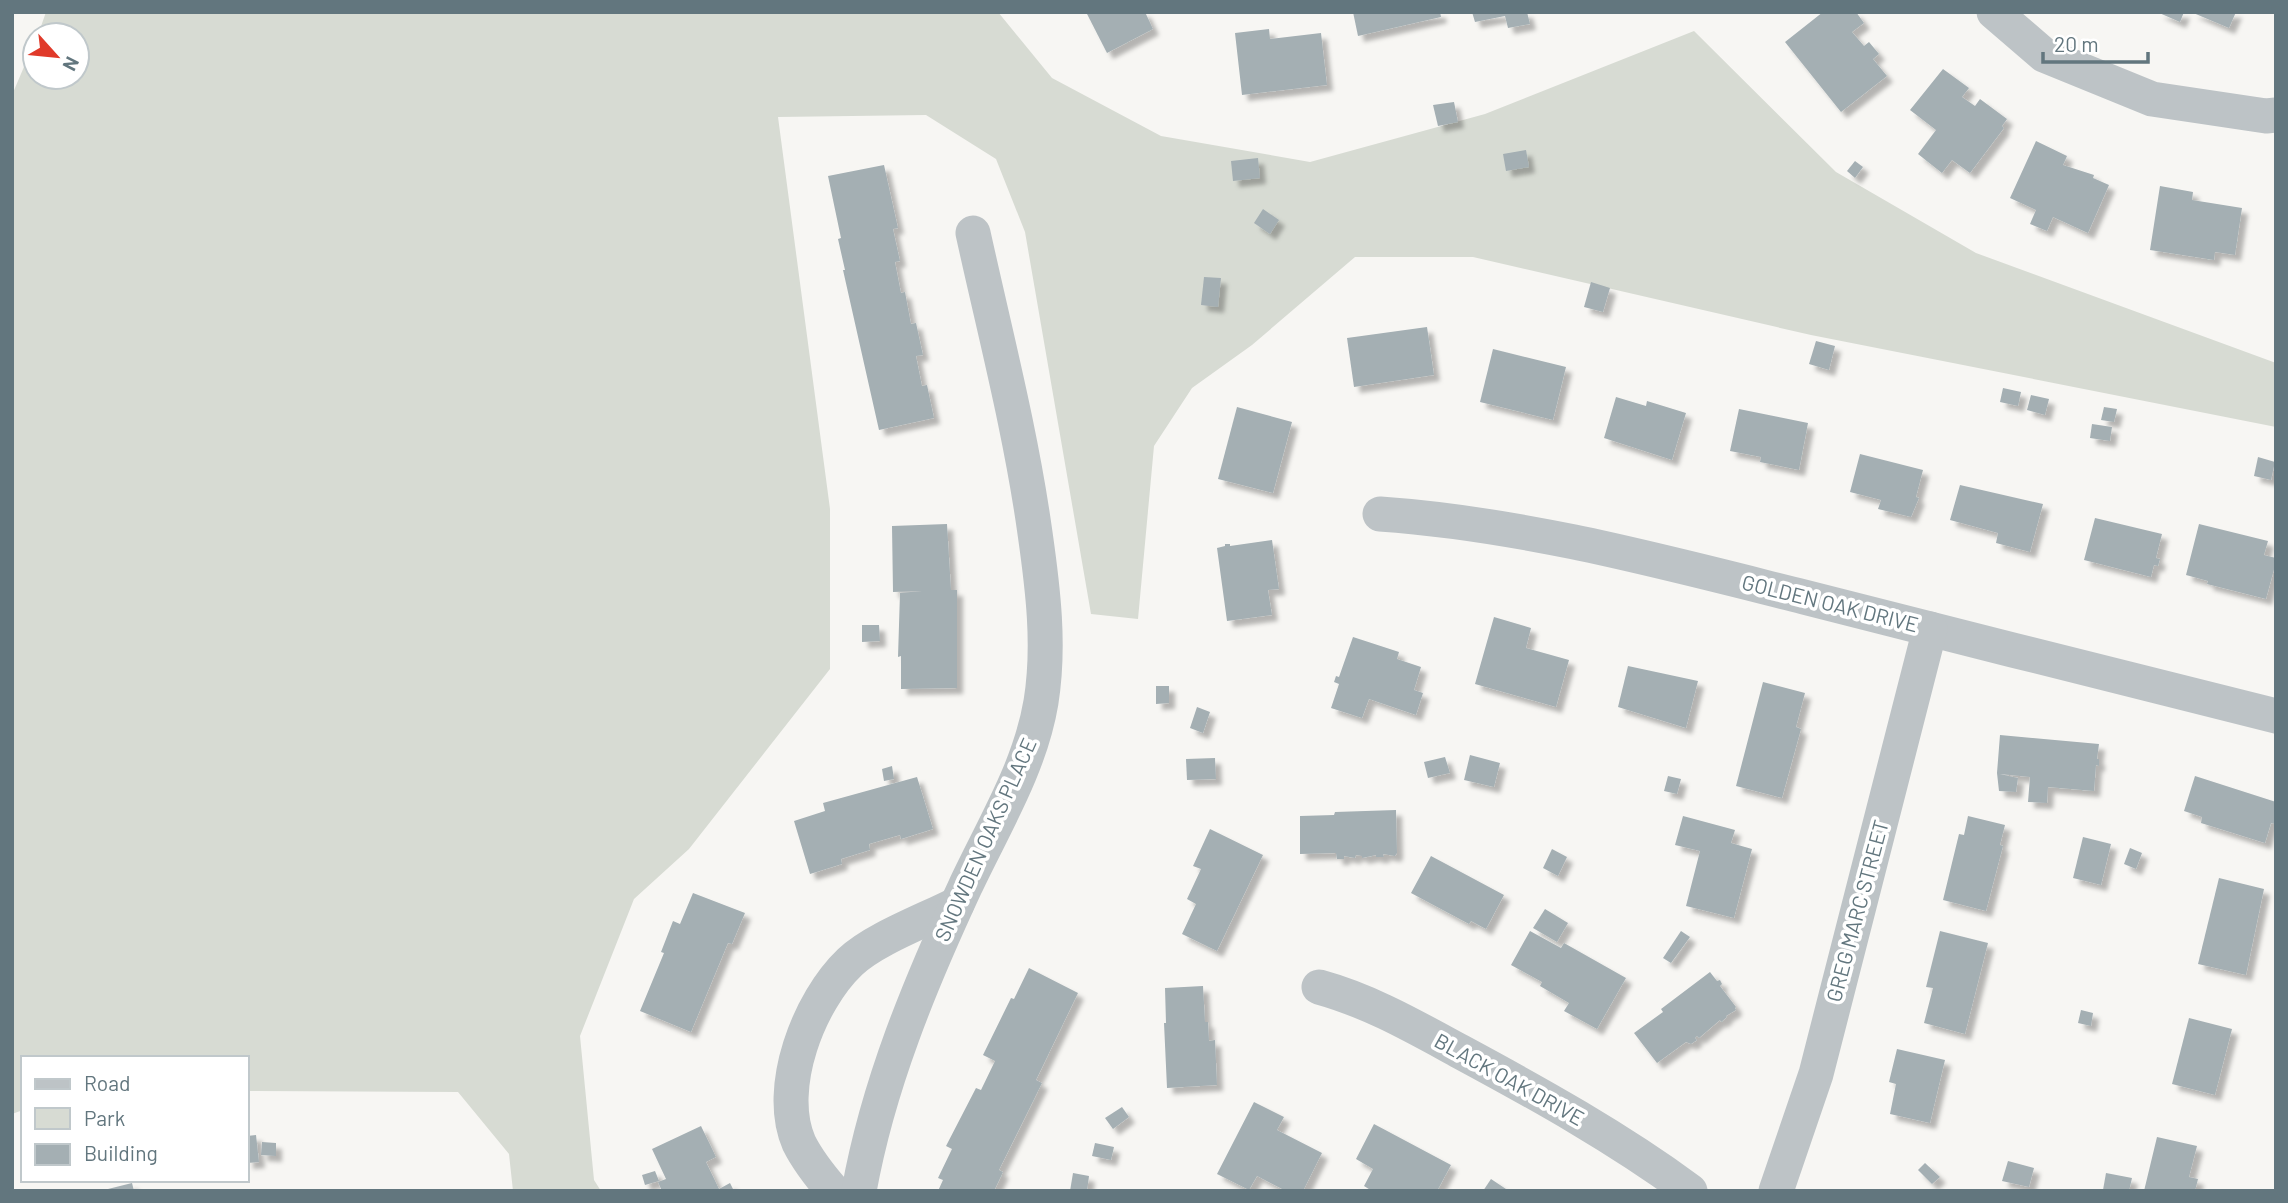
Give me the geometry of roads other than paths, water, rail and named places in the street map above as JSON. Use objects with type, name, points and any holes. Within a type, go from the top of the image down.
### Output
[{"type":"street","points":[[1994,12],[2043,55],[2152,100],[2266,116],[2276,115]]},
{"type":"street","name":"SNOWDEN OAKS PLACE","points":[[859,1191],[882,1098],[923,983],[957,904],[1012,791],[1031,742],[1041,701],[1045,649],[1044,596],[1024,461],[973,233]]},
{"type":"street","name":"GOLDEN OAK DRIVE","points":[[1380,514],[1434,518],[1525,531],[1645,557],[2276,716]]},
{"type":"street","name":"GREG MARC STREET","points":[[1776,1191],[1816,1074],[1930,629]]},
{"type":"street","points":[[833,1191],[816,1171],[799,1143],[792,1119],[798,1051],[810,1019],[835,979],[851,961],[870,947],[957,904]]},
{"type":"street","name":"BLACK OAK DRIVE","points":[[1320,987],[1346,994],[1383,1011],[1516,1082],[1611,1138],[1690,1191]]}]
